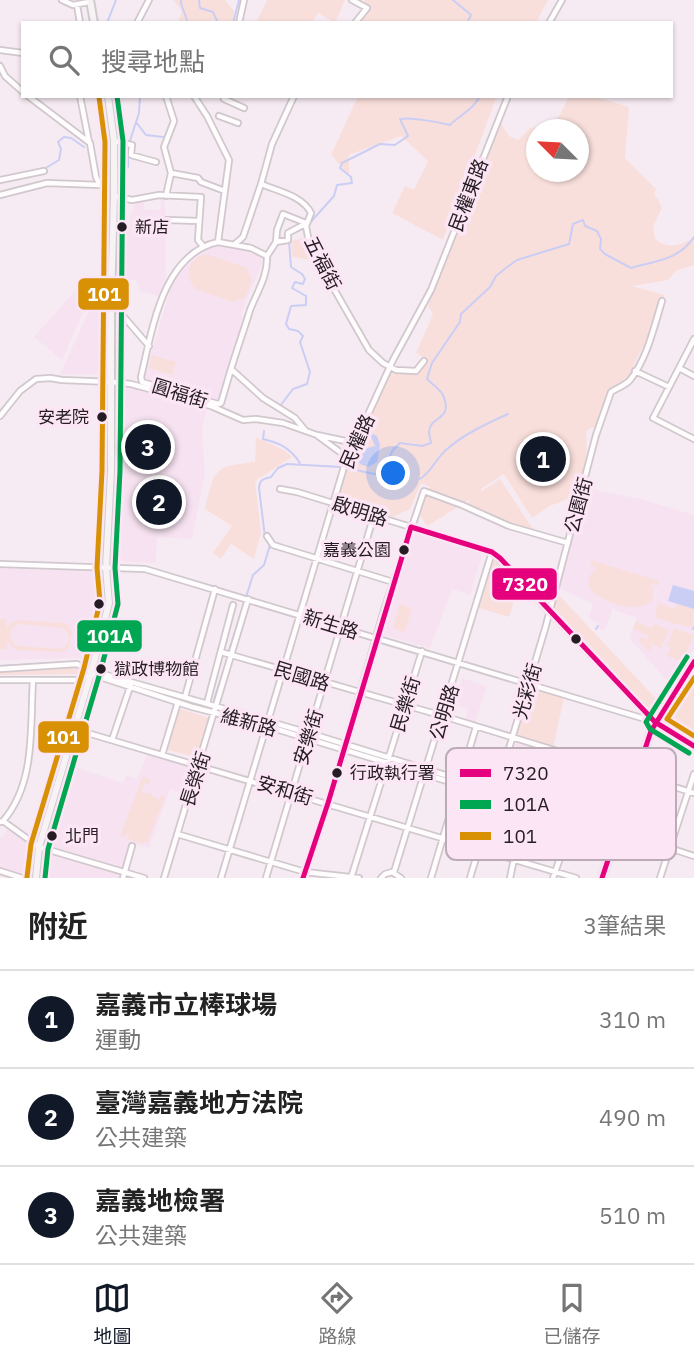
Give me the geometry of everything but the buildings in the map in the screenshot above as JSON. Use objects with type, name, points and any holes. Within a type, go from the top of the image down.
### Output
[{"type":"main road","points":[[90,1],[94,21]]},
{"type":"main road","points":[[36,878],[38,847],[92,672],[109,603],[106,568],[112,382],[114,141],[108,98]]},
{"type":"main road","points":[[646,748],[655,722],[694,662]]},
{"type":"main road","points":[[602,878],[608,860]]},
{"type":"street","points":[[62,0],[77,5],[90,1]]},
{"type":"street","points":[[139,21],[149,0]]},
{"type":"street","points":[[239,21],[244,0]]},
{"type":"street","points":[[352,0],[367,8],[357,21]]},
{"type":"street","points":[[550,21],[562,0]]},
{"type":"street","points":[[77,5],[80,21]]},
{"type":"street","points":[[0,50],[21,53]]},
{"type":"street","points":[[0,66],[2,76],[21,90]]},
{"type":"street","points":[[30,98],[90,143]]},
{"type":"street","points":[[0,195],[47,183],[100,185],[96,177],[80,98]]},
{"type":"street","points":[[166,196],[171,173],[164,147],[174,121],[167,98]]},
{"type":"street","points":[[195,98],[229,160],[218,242]]},
{"type":"street","points":[[235,244],[243,237],[267,160],[293,98]]},
{"type":"street","name":"民權東路","points":[[429,293],[507,98]]},
{"type":"street","points":[[224,99],[244,108]]},
{"type":"street","points":[[219,116],[238,123]]},
{"type":"street","points":[[114,141],[132,145],[131,155],[156,162]]},
{"type":"street","points":[[3,180],[44,171]]},
{"type":"street","points":[[171,173],[198,178],[201,183],[225,191]]},
{"type":"street","name":"五福街","points":[[261,184],[302,201],[311,214],[306,224],[307,237],[318,261],[369,350],[390,367]]},
{"type":"street","points":[[114,196],[141,200],[159,195],[201,197],[198,240],[204,246]]},
{"type":"street","points":[[231,369],[251,307],[260,289],[267,256],[276,242],[283,214],[306,224]]},
{"type":"street","points":[[167,220],[199,221]]},
{"type":"street","points":[[276,242],[288,240],[288,233],[306,224]]},
{"type":"street","points":[[149,346],[168,284],[188,257],[204,246],[218,242],[235,244],[267,256]]},
{"type":"street","name":"民權路","points":[[221,878],[332,503],[348,458],[390,367],[429,293]]},
{"type":"street","name":"公園街","points":[[411,527],[424,491],[509,526],[568,543],[596,435],[611,392],[629,382],[646,349],[662,301]]},
{"type":"street","points":[[111,302],[149,346]]},
{"type":"street","points":[[694,340],[653,418],[694,439]]},
{"type":"street","name":"圓福街","points":[[149,346],[142,382],[218,404],[221,403],[231,369],[278,408],[295,418],[305,430]]},
{"type":"street","points":[[390,367],[416,371],[424,361]]},
{"type":"street","points":[[679,368],[694,376]]},
{"type":"street","points":[[635,371],[669,387]]},
{"type":"street","name":"圓福街","points":[[0,416],[20,391],[37,379],[112,382],[131,384],[211,406],[243,420],[265,420],[355,443]]},
{"type":"street","name":"圓福街","points":[[317,435],[348,458]]},
{"type":"street","name":"啟明路","points":[[280,489],[295,491],[492,552],[655,722],[694,746]]},
{"type":"street","name":"安樂街","points":[[266,878],[374,515]]},
{"type":"street","points":[[304,875],[411,527]]},
{"type":"street","points":[[267,536],[273,545],[393,582]]},
{"type":"street","name":"光彩街","points":[[510,748],[568,543]]},
{"type":"street","name":"公明路","points":[[394,872],[492,552]]},
{"type":"street","name":"新生路","points":[[0,564],[145,569],[655,722]]},
{"type":"street","points":[[162,754],[178,702],[183,696],[215,589]]},
{"type":"street","name":"長榮街","points":[[164,878],[217,710],[247,598]]},
{"type":"street","points":[[207,703],[233,605]]},
{"type":"street","name":"民樂街","points":[[351,878],[422,651]]},
{"type":"street","name":"民國路","points":[[220,652],[547,748]]},
{"type":"street","points":[[0,668],[70,663],[92,672]]},
{"type":"street","name":"維新路","points":[[0,680],[77,680],[92,672],[178,702],[267,724],[446,779]]},
{"type":"street","points":[[33,680],[27,773],[20,795],[2,822],[38,847],[124,875],[145,878]]},
{"type":"street","points":[[112,740],[131,684]]},
{"type":"street","name":"維新路","points":[[131,684],[207,703],[217,710]]},
{"type":"street","points":[[470,748],[476,727]]},
{"type":"street","name":"安和街","points":[[74,729],[446,839]]},
{"type":"street","points":[[676,833],[691,792],[694,774]]},
{"type":"street","points":[[431,878],[446,826]]},
{"type":"street","points":[[177,834],[270,861],[304,875],[359,878]]},
{"type":"street","points":[[124,875],[132,846]]},
{"type":"street","points":[[676,851],[694,856]]},
{"type":"street","name":"光彩街","points":[[470,878],[476,860]]},
{"type":"street","points":[[510,878],[514,860]]},
{"type":"street","name":"安和街","points":[[517,860],[576,878]]},
{"type":"street","points":[[553,878],[559,860]]},
{"type":"street","points":[[660,878],[666,860]]},
{"type":"street","points":[[0,871],[22,878]]},
{"type":"street","points":[[381,878],[394,872],[401,878]]},
{"type":"shaded area","points":[[173,0],[225,0],[234,11],[231,21],[179,21],[182,11]]},
{"type":"shaded area","points":[[267,0],[345,0],[336,21],[318,13],[313,21],[257,21]]},
{"type":"shaded area","points":[[365,0],[548,0],[537,21],[359,21]]},
{"type":"shaded area","points":[[357,98],[496,98],[443,240],[392,213],[405,186],[414,190],[428,161],[401,136],[349,155],[349,175],[331,155]]},
{"type":"shaded area","points":[[568,98],[599,98],[629,107],[625,158],[656,189],[654,194],[662,208],[653,227],[655,239],[674,245],[694,238],[694,265],[676,271],[668,280],[632,286],[665,295],[657,318],[627,379],[610,392],[596,427],[586,432],[586,459],[576,502],[573,497],[550,506],[532,518],[504,474],[481,489],[482,491],[500,479],[537,535],[466,506],[471,499],[427,526],[419,514],[430,487],[421,483],[410,509],[393,517],[342,503],[338,496],[345,470],[389,374],[419,374],[429,361],[416,353],[433,314],[428,306],[499,120],[509,136],[518,140],[526,132],[526,182],[589,182],[589,119],[557,119]]},
{"type":"shaded area","points":[[161,197],[165,197],[166,281],[162,297],[140,291],[136,280],[119,279],[122,231],[129,231],[135,202],[143,200],[145,210],[160,210]]},
{"type":"shaded area","points":[[308,237],[318,261],[292,257],[291,241]]},
{"type":"shaded area","points":[[229,244],[265,256],[241,316],[245,319],[218,400],[144,378],[170,290],[178,274],[195,254],[208,247]]},
{"type":"shaded area","points":[[206,254],[246,267],[252,280],[245,298],[232,302],[195,289],[190,278],[190,268],[195,259]]},
{"type":"shaded area","points":[[84,281],[93,290],[62,360],[34,337]]},
{"type":"shaded area","points":[[106,301],[107,375],[60,374],[92,304]]},
{"type":"shaded area","points":[[152,355],[176,362],[172,375],[149,368]]},
{"type":"shaded area","points":[[119,385],[137,387],[207,409],[202,429],[205,474],[192,539],[157,537],[156,563],[115,561]]},
{"type":"shaded area","points":[[256,437],[284,450],[292,457],[255,481],[261,533],[254,559],[231,544],[221,559],[213,553],[232,526],[205,509],[211,485],[218,472],[224,468],[255,462]]},
{"type":"shaded area","points":[[591,489],[641,499],[694,515],[694,649],[671,685],[629,638],[637,618],[613,607],[606,628],[602,631],[597,623],[589,618],[593,604],[559,588],[586,491]]},
{"type":"shaded area","points":[[416,533],[478,551],[482,556],[470,595],[452,589],[430,648],[383,635],[381,631],[409,537]]},
{"type":"shaded area","points":[[499,552],[521,580],[509,617],[476,607],[494,560],[495,562],[500,558]]},
{"type":"shaded area","points":[[591,560],[659,581],[658,586],[651,584],[653,596],[649,603],[640,607],[628,607],[615,604],[594,593],[588,585],[590,575],[597,568],[590,565]]},
{"type":"shaded area","points":[[0,568],[102,572],[102,602],[89,661],[77,658],[0,660]]},
{"type":"shaded area","points":[[558,594],[661,704],[652,716],[552,612]]},
{"type":"shaded area","points":[[400,603],[412,607],[405,632],[393,628]]},
{"type":"shaded area","points":[[658,603],[675,609],[677,604],[694,609],[692,628],[655,618]]},
{"type":"shaded area","points":[[0,619],[6,619],[7,628],[18,620],[63,623],[68,625],[72,633],[69,647],[63,652],[16,650],[7,641],[6,650],[0,649]],"holes":[[[19,624],[64,628],[70,638],[65,647],[60,649],[17,646],[9,637],[12,628]]]},
{"type":"shaded area","points":[[636,622],[652,628],[655,624],[669,630],[661,648],[649,643],[652,647],[649,651],[638,640],[642,637],[647,641],[649,636],[633,629]]},
{"type":"shaded area","points":[[674,628],[694,635],[682,662],[667,656],[671,647],[667,646]]},
{"type":"shaded area","points":[[70,666],[82,671],[81,674],[0,675],[0,669]]},
{"type":"shaded area","points":[[694,675],[694,739],[667,723],[667,719]]},
{"type":"shaded area","points":[[462,678],[487,686],[475,723],[465,720],[468,709],[454,705]]},
{"type":"shaded area","points":[[531,689],[564,698],[553,748],[513,738]]},
{"type":"shaded area","points":[[180,709],[210,718],[198,758],[168,750]]},
{"type":"shaded area","points":[[516,742],[537,748],[514,748]]},
{"type":"shaded area","points":[[149,751],[189,764],[179,792],[170,789],[149,848],[131,843],[121,878],[41,878],[45,849],[71,766],[123,783],[126,775],[137,779]]},
{"type":"shaded area","points":[[143,776],[151,780],[150,784],[145,783],[141,793],[149,793],[159,800],[161,795],[165,797],[147,843],[143,841],[142,844],[127,839],[128,836],[131,837],[127,832],[125,837],[120,836]]},
{"type":"shaded area","points":[[7,829],[35,849],[32,876],[0,869],[0,838]]},
{"type":"water","points":[[369,432],[377,436],[380,445],[377,462],[368,467],[360,464],[357,456],[360,450],[375,446]]},
{"type":"water","points":[[673,585],[694,591],[694,609],[668,601]]},
{"type":"waterway","points":[[108,21],[116,0]]},
{"type":"waterway","points":[[181,0],[187,21]]},
{"type":"waterway","points":[[199,0],[200,8],[213,12],[217,21]]},
{"type":"waterway","points":[[234,21],[239,0]]},
{"type":"waterway","points":[[453,0],[471,15],[468,21]]},
{"type":"waterway","points":[[120,175],[128,167],[128,147],[139,113],[140,98]]},
{"type":"waterway","points":[[308,225],[334,196],[337,185],[352,183],[351,177],[340,168],[342,163],[380,144],[395,145],[408,136],[400,119],[450,125],[479,98]]},
{"type":"waterway","points":[[136,122],[146,135],[163,137]]},
{"type":"waterway","points":[[44,169],[59,160],[61,149],[58,142],[64,137],[71,138],[84,147]]},
{"type":"waterway","points":[[347,468],[381,473],[393,450],[400,443],[422,446],[431,443],[430,427],[446,409],[442,393],[427,379],[432,363],[460,322],[461,314],[490,287],[496,276],[517,260],[569,244],[573,224],[583,220],[585,226],[597,231],[601,239],[600,249],[631,268],[674,255],[694,237]]},
{"type":"waterway","points":[[295,232],[303,229]]},
{"type":"waterway","points":[[280,406],[293,389],[307,384],[310,372],[300,342],[303,336],[298,331],[289,329],[286,324],[291,306],[306,305],[306,296],[292,288],[295,282],[303,284],[305,279],[291,267],[289,241]]},
{"type":"waterway","points":[[420,479],[453,444],[508,414]]},
{"type":"waterway","points":[[264,431],[263,439],[284,447],[300,463]]},
{"type":"waterway","points":[[265,537],[259,488],[262,480],[271,477],[278,468],[287,464],[341,467]]},
{"type":"waterway","points":[[229,651],[253,575],[264,565],[270,545]]},
{"type":"waterway","points":[[213,703],[228,657]]},
{"type":"waterway","points":[[0,666],[75,662]]},
{"type":"tunnel","points":[[100,185],[114,188]]},
{"type":"transit line","name":"101","points":[[27,877],[31,844],[84,668],[100,602],[97,568],[102,471],[105,142],[99,98]]},
{"type":"transit line","name":"101A","points":[[45,878],[48,849],[118,604],[115,568],[120,471],[123,141],[117,98]]},
{"type":"transit line","name":"7320","points":[[411,527],[492,552],[500,558],[655,722],[694,746]]},
{"type":"transit line","name":"7320","points":[[303,878],[411,527]]},
{"type":"transit line","name":"101A","points":[[687,657],[646,722],[650,729],[689,753]]},
{"type":"transit line","name":"7320","points":[[645,748],[651,731],[694,662]]},
{"type":"transit line","name":"101","points":[[694,678],[667,719],[694,736]]},
{"type":"transit line","name":"7320","points":[[602,878],[608,860]]},
{"type":"place","name":"新店","points":[[122,227]]},
{"type":"place","name":"安老院","points":[[102,417]]},
{"type":"place","name":"嘉義地檢署","points":[[148,447]]},
{"type":"place","name":"嘉義市立棒球場","points":[[543,459]]},
{"type":"place","name":"臺灣嘉義地方法院","points":[[159,502]]},
{"type":"place","name":"嘉義公園","points":[[404,550]]},
{"type":"place","name":"獄政博物館","points":[[101,669]]},
{"type":"place","name":"行政執行署","points":[[337,773]]},
{"type":"place","name":"北門","points":[[52,836]]}]
